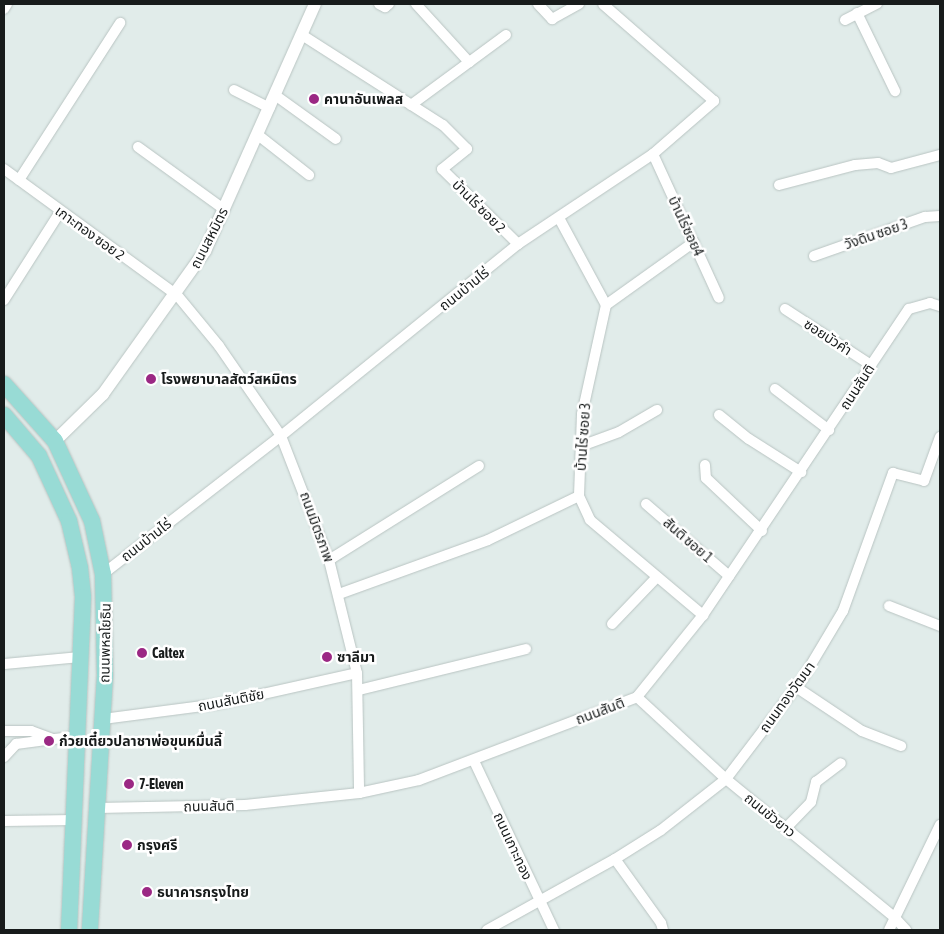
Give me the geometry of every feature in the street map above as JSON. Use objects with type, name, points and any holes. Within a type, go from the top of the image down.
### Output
[{"type":"main road","name":"ถนนพหลโยธิน","points":[[4,384],[54,442],[92,520],[103,574],[106,628],[103,719],[90,930]]},
{"type":"main road","name":"ถนนพหลโยธิน","points":[[4,414],[39,456],[69,521],[78,552],[83,596],[70,930]]},
{"type":"main road","points":[[39,456],[54,442]]},
{"type":"street","points":[[4,9],[7,4]]},
{"type":"street","name":"ถนนสหมิตร","points":[[54,442],[103,394],[177,295],[206,252],[315,4]]},
{"type":"street","points":[[379,4],[385,8],[389,4]]},
{"type":"street","points":[[416,4],[469,62]]},
{"type":"street","points":[[538,4],[552,19],[579,4]]},
{"type":"street","name":"ถนนบ้านไร่","points":[[103,574],[281,436],[518,244],[653,154],[714,101],[603,4]]},
{"type":"street","points":[[845,20],[878,4]]},
{"type":"street","points":[[857,14],[895,92]]},
{"type":"street","points":[[19,180],[120,23]]},
{"type":"street","points":[[302,35],[412,105],[506,35]]},
{"type":"street","points":[[234,90],[270,108]]},
{"type":"street","points":[[275,95],[336,139]]},
{"type":"street","name":"บ้านไร่ ซอย 2","points":[[412,105],[443,125],[467,149],[442,169],[518,244]]},
{"type":"street","points":[[258,135],[309,175]]},
{"type":"street","points":[[138,147],[225,210]]},
{"type":"street","name":"บ้านไร่ซอย4","points":[[653,154],[719,298]]},
{"type":"street","points":[[779,185],[855,165],[878,164],[891,168],[940,155]]},
{"type":"street","name":"เกาะทอง ซอย 2","points":[[4,169],[60,212],[177,295]]},
{"type":"street","points":[[4,300],[60,212]]},
{"type":"street","name":"วังดิน ซอย 3","points":[[814,256],[925,217],[940,216]]},
{"type":"street","points":[[559,218],[606,306],[694,242]]},
{"type":"street","name":"ถนนมิตรภาพ","points":[[177,295],[219,346],[281,436],[329,560],[357,672],[359,690],[359,793]]},
{"type":"street","name":"ถนนสันติ","points":[[98,808],[245,805],[359,793],[419,780],[474,761],[636,697],[703,615],[762,531],[910,309],[930,303],[940,306]]},
{"type":"street","name":"บ้านไร่ ซอย 3","points":[[606,306],[582,414],[579,496],[590,520],[703,615]]},
{"type":"street","name":"ซอยบัวคำ","points":[[785,309],[871,365]]},
{"type":"street","points":[[775,389],[829,430]]},
{"type":"street","points":[[581,446],[618,432],[657,410]]},
{"type":"street","points":[[719,415],[748,439],[801,472]]},
{"type":"street","name":"ถนนทองวัฒนา","points":[[487,930],[539,904],[661,830],[726,779],[796,687],[843,611],[893,473],[924,481],[940,437]]},
{"type":"street","points":[[705,465],[706,478],[762,531]]},
{"type":"street","points":[[329,560],[480,466]]},
{"type":"street","points":[[339,594],[488,540],[579,496]]},
{"type":"street","name":"สันติ ซอย 1","points":[[646,504],[729,576]]},
{"type":"street","points":[[612,624],[657,577]]},
{"type":"street","points":[[889,606],[940,626]]},
{"type":"street","points":[[359,690],[526,649]]},
{"type":"street","points":[[4,664],[81,657]]},
{"type":"street","name":"ถนนสันติชัย","points":[[103,719],[218,704],[357,672]]},
{"type":"street","points":[[796,687],[862,731],[901,746]]},
{"type":"street","name":"ถนนขัวยาว","points":[[636,697],[726,779],[894,917],[906,930]]},
{"type":"street","points":[[4,731],[31,731],[54,739]]},
{"type":"street","points":[[4,756],[16,744],[78,736]]},
{"type":"street","name":"ถนนเกาะทอง","points":[[474,761],[539,904],[554,930]]},
{"type":"street","points":[[786,828],[811,802],[816,782],[841,763]]},
{"type":"street","points":[[4,821],[75,820]]},
{"type":"street","points":[[889,930],[940,825]]},
{"type":"street","points":[[614,859],[661,923],[663,930]]},
{"type":"place","name":"คานาอันเพลส","points":[[314,99]]},
{"type":"place","name":"โรงพยาบาลสัตว์สหมิตร","points":[[151,379]]},
{"type":"place","name":"Caltex","points":[[142,653]]},
{"type":"place","name":"ซาลีมา","points":[[327,657]]},
{"type":"place","name":"ก๋วยเตี๋ยวปลาชาพ่อขุนหมื่นลี้","points":[[49,741]]},
{"type":"place","name":"7-Eleven","points":[[129,784]]},
{"type":"place","name":"กรุงศรี","points":[[127,845]]},
{"type":"place","name":"ธนาคารกรุงไทย","points":[[147,892]]}]
